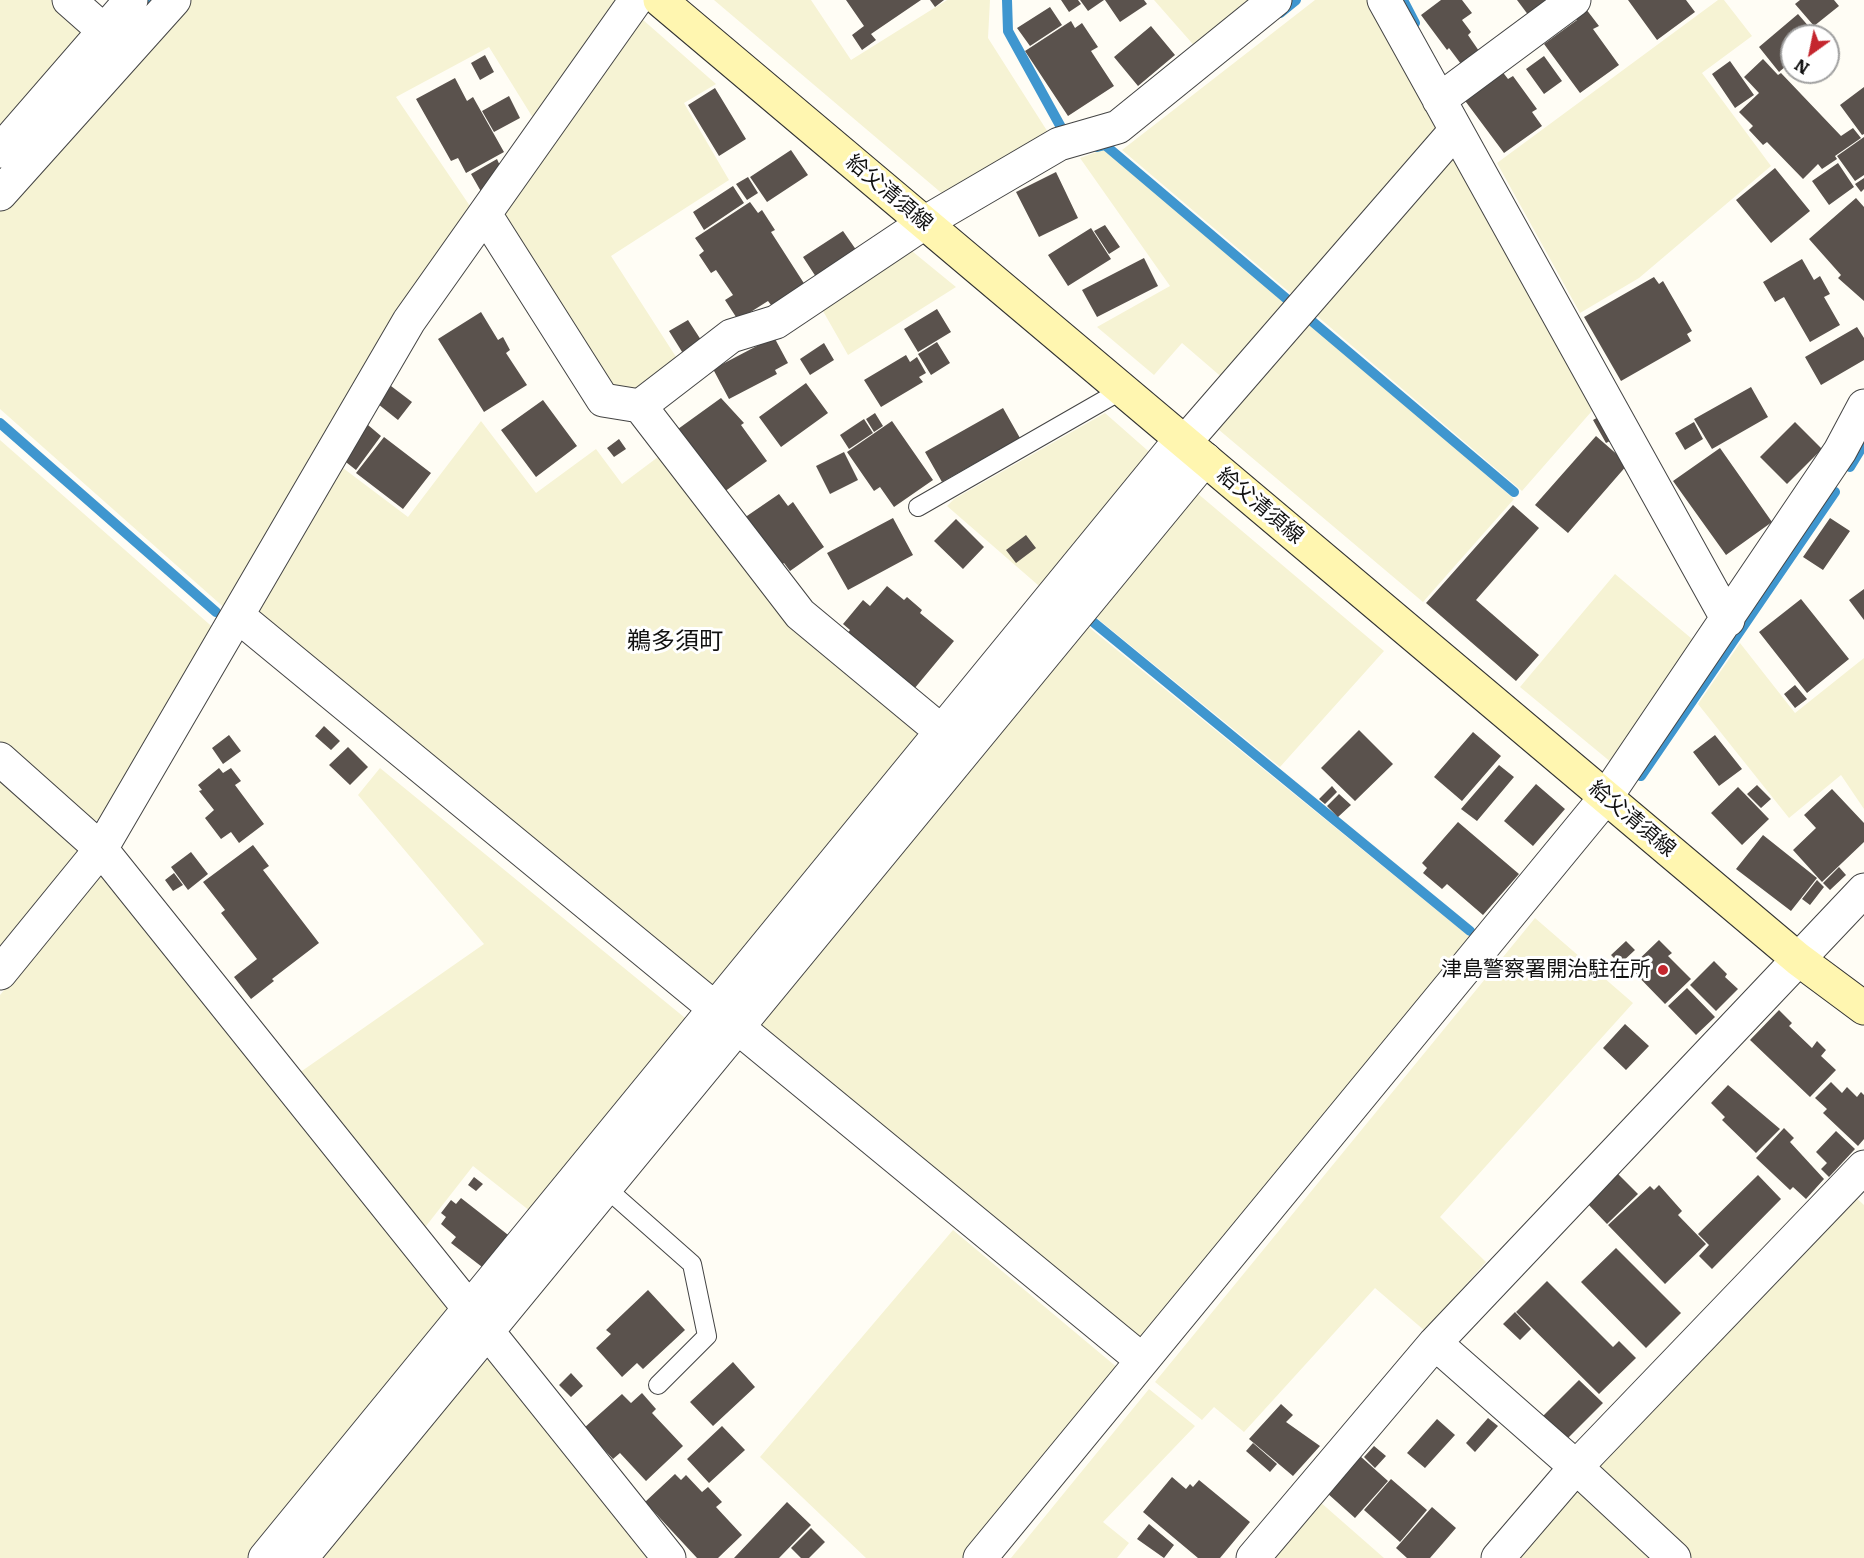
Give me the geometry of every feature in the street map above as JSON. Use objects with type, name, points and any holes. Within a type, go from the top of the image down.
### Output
[{"type":"main road","name":"給父清須線","points":[[660,0],[1798,959],[1864,1008]]},
{"type":"street","points":[[69,0],[116,41]]},
{"type":"street","points":[[0,194],[116,41],[131,0]]},
{"type":"street","points":[[0,151],[116,41],[174,0]]},
{"type":"street","points":[[0,973],[101,849],[409,321],[636,0]]},
{"type":"street","points":[[640,406],[731,336],[776,322],[924,223],[1059,144],[1118,127],[1275,0]]},
{"type":"street","points":[[1384,0],[1728,620]]},
{"type":"street","points":[[1439,100],[1574,0]]},
{"type":"street","points":[[301,1558],[478,1320],[953,742],[1190,447],[1456,130]]},
{"type":"street","points":[[485,214],[603,400],[640,406],[800,614],[953,742]]},
{"type":"street","points":[[980,1558],[1606,797],[1728,620],[1840,451],[1864,406]]},
{"type":"street","points":[[238,616],[1142,1360]]},
{"type":"street","points":[[0,759],[101,849],[669,1558]]},
{"type":"street","points":[[1253,1558],[1435,1343],[1864,890]]},
{"type":"street","points":[[265,1558],[478,1320],[606,1188],[726,1018]]},
{"type":"street","points":[[1498,1558],[1576,1467],[1864,1167]]},
{"type":"street","points":[[1435,1343],[1576,1467],[1674,1558]]},
{"type":"lane","points":[[918,507],[1122,390]]},
{"type":"lane","points":[[606,1188],[692,1264],[707,1336],[658,1385]]},
{"type":"shaded area","points":[[0,0],[58,0],[89,27],[0,140]]},
{"type":"shaded area","points":[[187,0],[618,0],[538,126],[489,47],[396,97],[474,212],[228,611],[0,409],[0,208]]},
{"type":"shaded area","points":[[714,0],[811,0],[851,60],[947,0],[990,0],[988,38],[1051,137],[945,196]]},
{"type":"shaded area","points":[[1154,0],[1259,0],[1198,50]]},
{"type":"shaded area","points":[[1315,0],[1376,0],[1442,119],[1436,135],[1295,297],[1122,150]]},
{"type":"shaded area","points":[[1718,0],[1724,0],[1752,36],[1702,73],[1771,166],[1639,278],[1580,313],[1497,163]]},
{"type":"shaded area","points":[[642,19],[716,84],[684,103],[729,180],[611,256],[678,360],[631,396],[608,391],[501,218]]},
{"type":"shaded area","points":[[1105,149],[1288,306],[1225,380],[1182,343],[1154,375],[1097,327],[1170,286],[1080,158]]},
{"type":"shaded area","points":[[1448,149],[1598,404],[1522,491],[1310,310]]},
{"type":"shaded area","points":[[907,247],[956,287],[848,355],[819,304]]},
{"type":"shaded area","points":[[1303,317],[1514,499],[1423,602],[1212,424]]},
{"type":"shaded area","points":[[1105,413],[1155,457],[1046,592],[947,506],[954,499]]},
{"type":"shaded area","points":[[481,421],[536,493],[596,449],[622,484],[666,451],[922,725],[926,741],[721,988],[704,988],[260,622],[255,604],[339,465],[408,517]]},
{"type":"shaded area","points":[[0,440],[217,631],[106,819],[91,821],[0,741]]},
{"type":"shaded area","points":[[1190,487],[1384,651],[1280,767],[1087,610]]},
{"type":"shaded area","points":[[1615,574],[1698,644],[1612,763],[1520,687]]},
{"type":"shaded area","points":[[1080,620],[1471,938],[1152,1336],[1128,1337],[760,1035],[756,1018]]},
{"type":"shaded area","points":[[1740,643],[1795,713],[1864,658],[1864,809],[1841,775],[1789,818],[1698,704]]},
{"type":"shaded area","points":[[380,768],[690,1022],[535,1215],[473,1166],[423,1230],[299,1073],[484,944],[358,795]]},
{"type":"shaded area","points":[[0,776],[80,847],[81,858],[0,957]]},
{"type":"shaded area","points":[[107,875],[448,1308],[254,1558],[0,1558],[0,995],[96,879]]},
{"type":"shaded area","points":[[1535,918],[1633,1003],[1440,1217],[1486,1262],[1425,1331],[1375,1288],[1244,1432],[1214,1407],[1202,1420],[1155,1382]]},
{"type":"shaded area","points":[[1852,1194],[1864,1205],[1864,1558],[1687,1558],[1598,1474],[1598,1458]]},
{"type":"shaded area","points":[[953,1230],[1119,1369],[964,1558],[866,1558],[760,1457]]},
{"type":"shaded area","points":[[490,1360],[651,1558],[312,1558],[472,1362]]},
{"type":"shaded area","points":[[1149,1389],[1195,1426],[1103,1522],[1129,1543],[1117,1558],[1011,1558]]},
{"type":"shaded area","points":[[1583,1483],[1663,1558],[1508,1558]]},
{"type":"shaded area","points":[[1319,1501],[1384,1558],[1271,1558]]},
{"type":"building","points":[[846,0],[921,0],[871,34],[876,40],[862,50],[852,35],[864,26]]},
{"type":"building","points":[[930,0],[944,0],[935,7]]},
{"type":"building","points":[[1061,0],[1078,0],[1081,4],[1069,12]]},
{"type":"building","points":[[1080,0],[1104,0],[1088,11]]},
{"type":"building","points":[[1105,0],[1144,0],[1147,4],[1120,22]]},
{"type":"building","points":[[1441,0],[1462,0],[1472,13],[1462,20],[1471,32],[1468,35],[1479,51],[1461,64],[1449,48],[1447,50],[1421,15]]},
{"type":"building","points":[[1517,0],[1551,0],[1529,16]]},
{"type":"building","points":[[1628,0],[1686,0],[1695,12],[1657,40]]},
{"type":"building","points":[[1800,0],[1834,0],[1839,6],[1816,24],[1812,24],[1795,4]]},
{"type":"building","points":[[1050,7],[1062,25],[1030,46],[1017,28]]},
{"type":"building","points":[[1586,9],[1599,26],[1593,29],[1619,65],[1580,93],[1544,44],[1577,20],[1575,17]]},
{"type":"building","points":[[1798,14],[1807,24],[1786,24]]},
{"type":"building","points":[[1071,21],[1075,28],[1082,23],[1098,47],[1091,51],[1114,86],[1068,116],[1025,51]]},
{"type":"building","points":[[1151,26],[1175,55],[1138,86],[1114,57]]},
{"type":"building","points":[[1780,29],[1779,72],[1759,47]]},
{"type":"building","points":[[485,55],[494,72],[480,80],[471,63]]},
{"type":"building","points":[[1544,56],[1562,81],[1544,94],[1526,69]]},
{"type":"building","points":[[1763,59],[1778,75],[1780,74],[1780,84],[1791,84],[1841,136],[1853,128],[1861,138],[1835,156],[1837,159],[1822,169],[1818,164],[1803,179],[1767,142],[1763,145],[1749,130],[1753,126],[1739,112],[1759,93],[1744,77]]},
{"type":"building","points":[[1730,61],[1754,95],[1735,108],[1712,74]]},
{"type":"building","points":[[1501,70],[1508,79],[1513,76],[1537,109],[1532,112],[1542,126],[1504,153],[1463,98]]},
{"type":"building","points":[[455,78],[467,101],[473,97],[504,152],[466,173],[458,158],[451,161],[416,99]]},
{"type":"building","points":[[1864,87],[1864,134],[1862,135],[1840,105]]},
{"type":"building","points":[[715,88],[746,139],[719,156],[688,105]]},
{"type":"building","points":[[509,96],[520,118],[494,132],[482,111]]},
{"type":"building","points":[[1864,137],[1864,175],[1855,181],[1837,156]]},
{"type":"building","points":[[791,150],[808,175],[767,202],[750,177]]},
{"type":"building","points":[[497,159],[501,168],[483,195],[471,174]]},
{"type":"building","points":[[1838,163],[1854,187],[1829,205],[1812,181]]},
{"type":"building","points":[[1775,168],[1810,211],[1771,243],[1736,200]]},
{"type":"building","points":[[1056,172],[1078,218],[1039,237],[1016,192]]},
{"type":"building","points":[[748,177],[758,193],[747,200],[736,184]]},
{"type":"building","points":[[1864,178],[1864,189],[1861,192],[1855,184]]},
{"type":"building","points":[[733,186],[744,203],[704,230],[693,212]]},
{"type":"building","points":[[1856,198],[1864,207],[1864,301],[1838,278],[1841,275],[1809,239]]},
{"type":"building","points":[[750,202],[758,213],[762,210],[775,230],[771,232],[807,288],[774,309],[768,301],[738,320],[725,300],[733,295],[716,270],[711,273],[699,255],[704,251],[695,238]]},
{"type":"building","points":[[1105,225],[1120,247],[1109,254],[1094,231]]},
{"type":"building","points":[[1091,228],[1111,259],[1068,286],[1048,255]]},
{"type":"building","points":[[843,231],[859,254],[818,280],[803,257]]},
{"type":"building","points":[[1144,258],[1158,286],[1097,317],[1082,290]]},
{"type":"building","points":[[1802,259],[1814,280],[1820,276],[1830,294],[1824,297],[1840,325],[1810,342],[1784,297],[1775,302],[1763,282]]},
{"type":"building","points":[[1654,277],[1659,284],[1663,281],[1692,331],[1687,334],[1691,341],[1621,381],[1584,317]]},
{"type":"building","points":[[937,309],[951,332],[918,352],[904,329]]},
{"type":"building","points":[[481,312],[498,340],[503,337],[510,350],[506,353],[527,385],[484,412],[438,339]]},
{"type":"building","points":[[688,320],[703,343],[684,355],[669,331]]},
{"type":"building","points":[[1857,327],[1864,338],[1864,360],[1821,385],[1805,357]]},
{"type":"building","points":[[774,337],[788,363],[775,370],[777,374],[729,399],[713,369]]},
{"type":"building","points":[[937,342],[950,363],[931,375],[918,354]]},
{"type":"building","points":[[824,343],[834,360],[810,375],[800,359]]},
{"type":"building","points":[[906,355],[910,362],[917,357],[926,373],[919,377],[923,382],[881,407],[864,380]]},
{"type":"building","points":[[806,383],[828,413],[781,447],[759,417]]},
{"type":"building","points":[[391,386],[412,402],[398,420],[378,404]]},
{"type":"building","points":[[1751,387],[1768,417],[1712,449],[1694,419]]},
{"type":"building","points":[[721,398],[744,423],[741,425],[767,461],[724,492],[678,429]]},
{"type":"building","points":[[543,400],[577,446],[536,477],[501,430]]},
{"type":"building","points":[[1003,408],[1020,438],[942,482],[925,452]]},
{"type":"building","points":[[875,413],[883,426],[874,432],[866,419]]},
{"type":"building","points":[[1604,414],[1616,438],[1606,443],[1593,420]]},
{"type":"building","points":[[864,419],[873,433],[849,449],[840,435]]},
{"type":"building","points":[[892,421],[933,480],[894,507],[880,487],[874,491],[847,452]]},
{"type":"building","points":[[1694,422],[1703,439],[1685,450],[1675,433]]},
{"type":"building","points":[[1795,422],[1822,449],[1787,484],[1760,457]]},
{"type":"building","points":[[368,425],[381,436],[356,470],[342,459]]},
{"type":"building","points":[[1596,436],[1628,464],[1568,533],[1535,505]]},
{"type":"building","points":[[384,437],[431,473],[403,509],[356,473]]},
{"type":"building","points":[[619,439],[626,449],[614,457],[607,448]]},
{"type":"building","points":[[1720,448],[1772,522],[1726,555],[1673,481]]},
{"type":"building","points":[[844,452],[858,480],[830,494],[816,466]]},
{"type":"building","points":[[779,494],[788,506],[793,502],[824,547],[790,571],[784,563],[779,567],[744,518]]},
{"type":"building","points":[[1513,505],[1539,528],[1476,600],[1539,655],[1516,681],[1426,603]]},
{"type":"building","points":[[893,518],[913,555],[848,590],[827,553]]},
{"type":"building","points":[[1830,518],[1850,531],[1823,570],[1803,557]]},
{"type":"building","points":[[956,519],[984,547],[963,569],[934,541]]},
{"type":"building","points":[[1026,535],[1036,548],[1016,563],[1006,550]]},
{"type":"building","points":[[887,586],[904,600],[907,597],[922,610],[920,613],[954,641],[914,689],[847,634],[850,630],[843,624],[863,600],[870,606]]},
{"type":"building","points":[[1864,589],[1864,620],[1849,600]]},
{"type":"building","points":[[1801,599],[1849,659],[1807,693],[1759,632]]},
{"type":"building","points":[[1795,685],[1807,699],[1795,708],[1784,694]]},
{"type":"building","points":[[324,726],[340,741],[331,750],[315,736]]},
{"type":"building","points":[[1359,730],[1393,764],[1355,801],[1321,768]]},
{"type":"building","points":[[1473,732],[1501,756],[1462,801],[1434,777]]},
{"type":"building","points":[[229,735],[241,751],[223,764],[212,748]]},
{"type":"building","points":[[1715,735],[1742,769],[1719,786],[1693,752]]},
{"type":"building","points":[[348,747],[368,767],[350,785],[329,765]]},
{"type":"building","points":[[1499,765],[1514,777],[1477,821],[1461,809]]},
{"type":"building","points":[[219,768],[223,773],[231,768],[241,781],[235,785],[264,824],[239,843],[231,832],[221,839],[205,818],[214,810],[199,791],[202,790],[198,785]]},
{"type":"building","points":[[1536,784],[1565,809],[1533,846],[1504,821]]},
{"type":"building","points":[[1757,785],[1771,799],[1761,808],[1747,794]]},
{"type":"building","points":[[1332,786],[1337,792],[1325,804],[1319,799]]},
{"type":"building","points":[[1738,787],[1769,819],[1742,845],[1711,813]]},
{"type":"building","points":[[1832,789],[1864,823],[1864,842],[1822,882],[1793,850],[1816,828],[1804,815]]},
{"type":"building","points":[[1339,794],[1351,805],[1338,817],[1327,806]]},
{"type":"building","points":[[1458,822],[1519,874],[1483,915],[1447,884],[1442,889],[1423,873],[1427,868],[1422,863]]},
{"type":"building","points":[[1763,835],[1817,878],[1791,911],[1736,869]]},
{"type":"building","points":[[253,845],[269,866],[263,870],[319,943],[272,979],[274,981],[251,999],[234,977],[257,959],[221,913],[225,910],[203,882]]},
{"type":"building","points":[[191,852],[208,874],[188,890],[171,867]]},
{"type":"building","points":[[1839,867],[1846,875],[1830,890],[1823,883]]},
{"type":"building","points":[[174,873],[183,885],[173,891],[165,880]]},
{"type":"building","points":[[1817,880],[1824,887],[1810,905],[1802,899]]},
{"type":"building","points":[[1659,940],[1672,953],[1668,956],[1691,979],[1665,1004],[1630,968]]},
{"type":"building","points":[[1626,941],[1635,950],[1620,964],[1611,955]]},
{"type":"building","points":[[1714,961],[1727,974],[1725,977],[1738,989],[1716,1011],[1690,985]]},
{"type":"building","points":[[1687,988],[1715,1017],[1696,1035],[1668,1006]]},
{"type":"building","points":[[1779,1010],[1792,1023],[1789,1026],[1812,1048],[1817,1041],[1826,1050],[1821,1056],[1836,1070],[1810,1097],[1750,1040]]},
{"type":"building","points":[[1625,1024],[1649,1046],[1626,1070],[1603,1048]]},
{"type":"building","points":[[1831,1082],[1842,1093],[1847,1087],[1857,1097],[1861,1092],[1864,1095],[1864,1139],[1858,1146],[1823,1113],[1827,1109],[1815,1098]]},
{"type":"building","points":[[1728,1085],[1780,1129],[1756,1153],[1722,1120],[1725,1117],[1711,1103]]},
{"type":"building","points":[[1784,1128],[1794,1138],[1790,1142],[1824,1179],[1806,1199],[1793,1187],[1790,1190],[1756,1158]]},
{"type":"building","points":[[1836,1131],[1855,1149],[1829,1177],[1821,1169],[1827,1163],[1816,1152]]},
{"type":"building","points":[[1617,1173],[1638,1194],[1607,1224],[1586,1202]]},
{"type":"building","points":[[1758,1175],[1781,1199],[1712,1269],[1699,1256],[1709,1245],[1698,1234]]},
{"type":"building","points":[[474,1177],[483,1184],[476,1191],[468,1185]]},
{"type":"building","points":[[1659,1185],[1682,1211],[1678,1215],[1706,1244],[1665,1284],[1608,1225],[1650,1186],[1654,1190]]},
{"type":"building","points":[[461,1198],[512,1238],[486,1270],[451,1243],[456,1237],[441,1224],[446,1217],[441,1213],[451,1200],[456,1204]]},
{"type":"building","points":[[1616,1248],[1681,1313],[1646,1348],[1581,1282]]},
{"type":"building","points":[[1547,1281],[1613,1347],[1619,1341],[1636,1358],[1599,1394],[1516,1312]]},
{"type":"building","points":[[648,1290],[685,1330],[643,1369],[637,1363],[622,1377],[596,1348],[611,1334],[606,1330]]},
{"type":"building","points":[[1515,1312],[1531,1329],[1520,1340],[1503,1324]]},
{"type":"building","points":[[733,1362],[755,1387],[713,1426],[690,1402]]},
{"type":"building","points":[[571,1373],[583,1386],[571,1397],[559,1385]]},
{"type":"building","points":[[1579,1380],[1603,1403],[1565,1441],[1541,1418]]},
{"type":"building","points":[[642,1393],[656,1409],[652,1413],[683,1446],[646,1481],[620,1453],[613,1459],[584,1428],[622,1394],[631,1403]]},
{"type":"building","points":[[1281,1404],[1293,1415],[1286,1422],[1320,1446],[1293,1476],[1249,1439]]},
{"type":"building","points":[[1488,1418],[1498,1426],[1475,1452],[1466,1443]]},
{"type":"building","points":[[1437,1419],[1455,1435],[1425,1468],[1407,1453]]},
{"type":"building","points":[[722,1426],[745,1450],[709,1483],[687,1459]]},
{"type":"building","points":[[1253,1443],[1277,1464],[1270,1472],[1246,1451]]},
{"type":"building","points":[[1374,1446],[1386,1456],[1375,1468],[1364,1457]]},
{"type":"building","points":[[1360,1456],[1388,1481],[1355,1518],[1327,1493]]},
{"type":"building","points":[[675,1474],[681,1480],[686,1475],[702,1492],[708,1487],[722,1502],[716,1507],[742,1535],[718,1558],[697,1558],[645,1502]]},
{"type":"building","points":[[1172,1477],[1186,1489],[1190,1484],[1193,1487],[1199,1480],[1250,1522],[1220,1558],[1198,1558],[1143,1512]]},
{"type":"building","points":[[1391,1479],[1427,1510],[1400,1542],[1364,1510]]},
{"type":"building","points":[[787,1502],[811,1525],[779,1558],[734,1558]]},
{"type":"building","points":[[1432,1507],[1456,1528],[1430,1558],[1407,1558],[1396,1548]]},
{"type":"building","points":[[1149,1524],[1174,1545],[1164,1558],[1137,1539]]},
{"type":"building","points":[[811,1528],[825,1542],[809,1558],[801,1558],[791,1548]]},
{"type":"waterway","points":[[136,17],[152,0]]},
{"type":"waterway","points":[[1007,0],[1008,31],[1062,129]]},
{"type":"waterway","points":[[1280,13],[1296,0]]},
{"type":"waterway","points":[[1403,0],[1415,23]]},
{"type":"waterway","points":[[1097,147],[1105,145],[1288,300]]},
{"type":"waterway","points":[[1307,317],[1514,492]]},
{"type":"waterway","points":[[0,423],[216,612]]},
{"type":"waterway","points":[[1850,467],[1864,444]]},
{"type":"waterway","points":[[1641,776],[1835,492]]},
{"type":"waterway","points":[[1087,617],[1470,931]]},
{"type":"place","name":"津島警察署開治駐在所","points":[[1663,970]]},
{"type":"district","name":"鵜多須町","points":[[675,642]]}]
